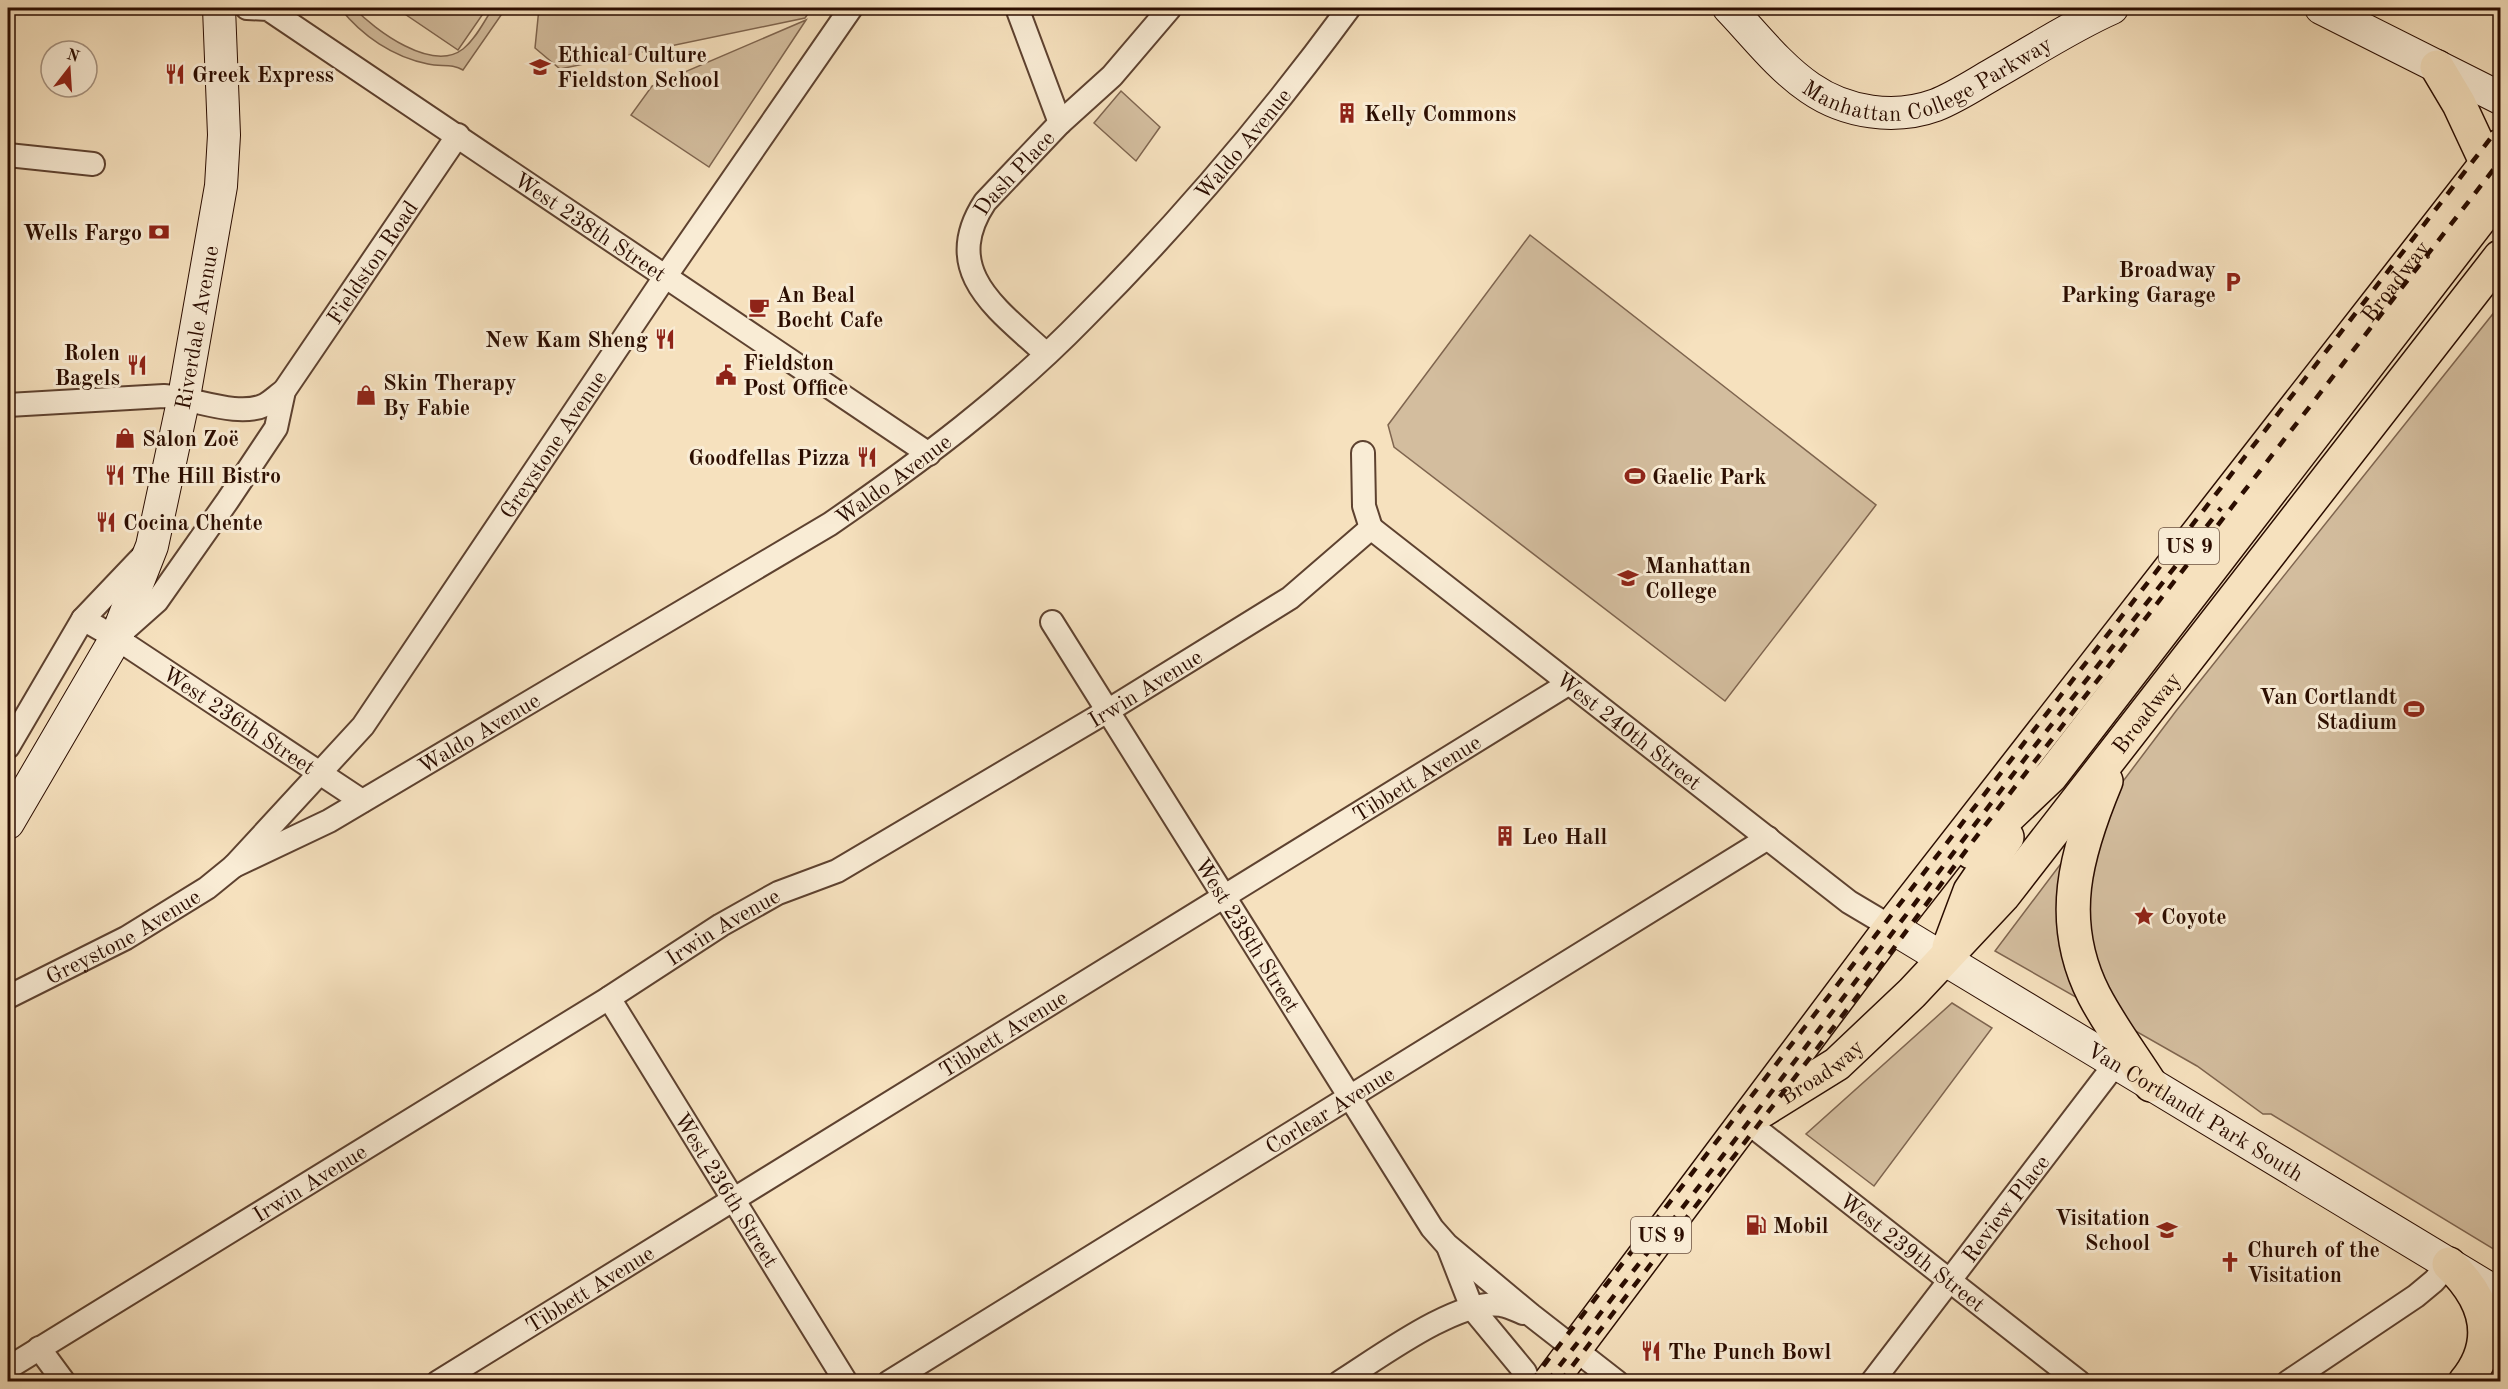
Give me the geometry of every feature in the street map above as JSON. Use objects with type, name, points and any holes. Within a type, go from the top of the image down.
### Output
[{"type":"main road","name":"Riverdale Avenue","points":[[8,823],[116,638],[152,546],[184,397],[221,186],[224,116],[219,8]]},
{"type":"main road","name":"Manhattan College Parkway","points":[[1729,8],[1792,74],[1812,89],[1830,99],[1858,109],[1891,113],[1914,111],[1945,101],[2112,8]]},
{"type":"main road","points":[[2321,8],[2500,98]]},
{"type":"main road","points":[[2437,67],[2494,155]]},
{"type":"main road","name":"Broadway","points":[[1550,1382],[1891,927],[2494,155]]},
{"type":"main road","name":"Broadway","points":[[1891,927],[2051,776],[2500,193]]},
{"type":"main road","name":"Broadway","points":[[1746,1121],[1837,1064],[1945,960],[2017,879],[2500,257]]},
{"type":"main road","points":[[2122,744],[2081,850],[2073,887],[2074,920],[2082,962],[2094,994],[2151,1084]]},
{"type":"main road","points":[[1945,960],[1966,899],[1975,882],[2051,776]]},
{"type":"main road","name":"Van Cortlandt Park South","points":[[1891,927],[2449,1264]]},
{"type":"main road","points":[[2449,1264],[2466,1281],[2487,1292],[2484,1321],[2492,1363],[2490,1382]]},
{"type":"main road","points":[[2465,1382],[2479,1363],[2492,1363]]},
{"type":"street","name":"West 238th Street","points":[[247,8],[268,9],[929,454]]},
{"type":"street","name":"Greystone Avenue","points":[[8,998],[135,933],[207,888],[234,866],[363,726],[665,277],[851,8]]},
{"type":"street","points":[[1017,8],[1060,123]]},
{"type":"street","name":"Dash Place","points":[[1046,354],[986,297],[976,283],[967,252],[969,234],[984,202],[1060,123],[1112,76],[1170,8]]},
{"type":"street","name":"Waldo Avenue","points":[[329,821],[830,524],[929,454],[1046,354],[1083,319],[1176,221],[1306,66],[1349,8]]},
{"type":"street","name":"Fieldston Road","points":[[184,397],[249,410],[266,404],[284,391],[458,135]]},
{"type":"street","points":[[8,155],[93,164]]},
{"type":"street","name":"Fieldston Road","points":[[116,638],[157,601],[228,500],[276,428],[284,391]]},
{"type":"street","points":[[8,405],[164,396],[184,397]]},
{"type":"street","points":[[1363,453],[1364,506],[1371,528]]},
{"type":"street","name":"West 240th Street","points":[[1371,528],[1849,902],[1891,927]]},
{"type":"street","name":"Irwin Avenue","points":[[8,1368],[609,998],[721,925],[778,893],[837,871],[1109,710],[1290,598],[1371,528]]},
{"type":"street","points":[[8,747],[83,620],[152,546]]},
{"type":"street","points":[[83,620],[116,638]]},
{"type":"street","name":"West 238th Street","points":[[1052,622],[1418,1208],[1447,1245],[1617,1382]]},
{"type":"street","name":"West 236th Street","points":[[116,638],[362,801]]},
{"type":"street","name":"Tibbett Avenue","points":[[438,1382],[1568,684]]},
{"type":"street","name":"Greystone Avenue","points":[[234,866],[329,821]]},
{"type":"street","name":"Corlear Avenue","points":[[889,1382],[1768,838]]},
{"type":"street","name":"West 236th Street","points":[[609,998],[846,1382]]},
{"type":"street","name":"Review Place","points":[[1872,1382],[2116,1063]]},
{"type":"street","name":"West 239th Street","points":[[1746,1121],[2079,1382]]},
{"type":"street","name":"West 238th Street","points":[[1447,1245],[1472,1308],[1525,1372],[1529,1382]]},
{"type":"street","points":[[2288,1382],[2416,1296],[2449,1264]]},
{"type":"street","points":[[1340,1382],[1445,1318],[1472,1308],[1500,1305],[1531,1315]]},
{"type":"street","points":[[39,1348],[64,1382]]},
{"type":"shaded area","points":[[340,8],[354,8],[376,27],[405,46],[436,56],[450,55],[463,49],[476,35],[493,8],[506,8],[463,70],[415,61],[391,51],[358,28]]},
{"type":"shaded area","points":[[396,8],[487,8],[458,50]]},
{"type":"shaded area","points":[[539,8],[812,8],[805,18],[560,69],[535,48]]},
{"type":"shaded area","points":[[806,20],[709,167],[631,115],[652,86]]},
{"type":"shaded area","points":[[1121,91],[1160,127],[1136,161],[1094,123]]},
{"type":"shaded area","name":"Gaelic Park","points":[[1530,235],[1876,505],[1725,701],[1394,447],[1388,425]]},
{"type":"shaded area","points":[[2500,305],[2500,1253],[2271,1114],[2263,1114],[2197,1066],[1995,951],[2176,711]]},
{"type":"shaded area","points":[[1952,1003],[1992,1028],[1874,1186],[1806,1134]]},
{"type":"railway","points":[[1531,1382],[2500,126]]},
{"type":"railway","points":[[1560,1382],[1876,972],[1973,841],[2500,161]]},
{"type":"railway","points":[[1547,1382],[1728,1149],[2027,756],[2221,508]]},
{"type":"place","name":"Ethical Culture Fieldston School","points":[[540,67]]},
{"type":"place","name":"Greek Express","points":[[175,74]]},
{"type":"place","name":"Kelly Commons","points":[[1347,113]]},
{"type":"place","name":"Wells Fargo","points":[[159,232]]},
{"type":"place","name":"Broadway Parking Garage","points":[[2233,282]]},
{"type":"place","name":"An Beal Bocht Cafe","points":[[759,307]]},
{"type":"place","name":"New Kam Sheng","points":[[665,339]]},
{"type":"place","name":"Rolen Bagels","points":[[137,365]]},
{"type":"place","name":"Fieldston Post Office","points":[[726,375]]},
{"type":"place","name":"Skin Therapy By Fabie","points":[[366,395]]},
{"type":"place","name":"Salon Zoë","points":[[125,438]]},
{"type":"place","name":"Goodfellas Pizza","points":[[867,457]]},
{"type":"place","name":"The Hill Bistro","points":[[115,475]]},
{"type":"place","name":"Gaelic Park","points":[[1635,476]]},
{"type":"place","name":"Cocina Chente","points":[[106,522]]},
{"type":"place","name":"Manhattan College","points":[[1628,578]]},
{"type":"place","name":"Van Cortlandt Stadium","points":[[2414,709]]},
{"type":"place","name":"Leo Hall","points":[[1505,836]]},
{"type":"place","name":"Coyote","points":[[2144,916]]},
{"type":"place","name":"Mobil","points":[[1756,1225]]},
{"type":"place","name":"Visitation School","points":[[2167,1230]]},
{"type":"place","name":"Church of the Visitation","points":[[2230,1262]]},
{"type":"place","name":"The Punch Bowl","points":[[1651,1351]]}]
